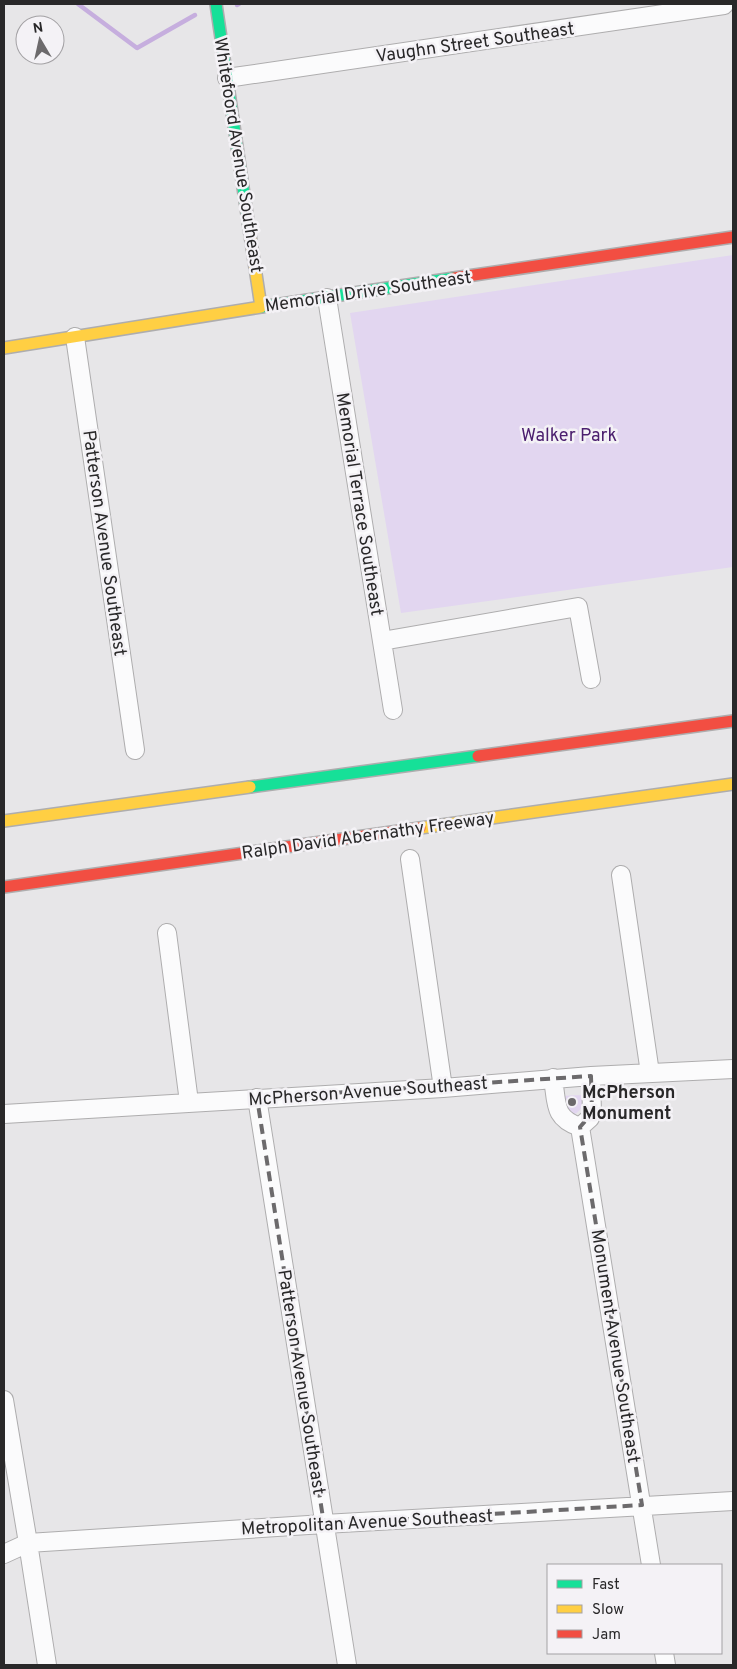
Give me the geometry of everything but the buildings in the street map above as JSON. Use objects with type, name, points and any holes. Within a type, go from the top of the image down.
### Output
[{"type":"main road","name":"Whitefoord Avenue Southeast","points":[[216,4],[261,307]]},
{"type":"main road","name":"Memorial Drive Southeast","points":[[4,348],[261,307],[733,237]]},
{"type":"main road","points":[[4,821],[733,721]]},
{"type":"main road","name":"Ralph David Abernathy Freeway","points":[[4,887],[733,784]]},
{"type":"street","name":"Vaughn Street Southeast","points":[[226,78],[724,6]]},
{"type":"street","name":"Memorial Terrace Southeast","points":[[327,298],[393,710]]},
{"type":"street","name":"Patterson Avenue Southeast","points":[[75,337],[135,750]]},
{"type":"street","points":[[382,641],[578,607],[591,679]]},
{"type":"street","points":[[410,859],[443,1088]]},
{"type":"street","points":[[621,874],[650,1073]]},
{"type":"street","points":[[167,933],[189,1102]]},
{"type":"street","name":"McPherson Avenue Southeast","points":[[4,1114],[443,1088],[553,1078],[733,1069]]},
{"type":"street","points":[[553,1078],[561,1115],[564,1120],[580,1127],[590,1118],[592,1113],[591,1076]]},
{"type":"street","name":"Patterson Avenue Southeast","points":[[257,1098],[347,1665]]},
{"type":"street","name":"Monument Avenue Southeast","points":[[580,1127],[651,1564]]},
{"type":"street","points":[[4,1400],[47,1665]]},
{"type":"street","name":"Metropolitan Avenue Southeast","points":[[4,1554],[28,1543],[733,1501]]},
{"type":"highlighted area","points":[[591,1076],[592,1113],[580,1127],[642,1505],[324,1524],[257,1098]]},
{"type":"green space","name":"Walker Park","points":[[733,255],[733,567],[401,613],[350,313]]},
{"type":"green space","points":[[583,1095],[580,1110],[571,1115],[559,1096]]},
{"type":"waterway","points":[[78,4],[137,48],[195,15]]},
{"type":"traffic: fast","points":[[216,4],[249,228]]},
{"type":"traffic: fast","points":[[261,307],[454,278]]},
{"type":"traffic: fast","points":[[250,787],[478,756]]},
{"type":"traffic: slow","points":[[249,228],[261,307]]},
{"type":"traffic: slow","points":[[4,348],[261,307]]},
{"type":"traffic: slow","points":[[420,828],[733,784]]},
{"type":"traffic: slow","points":[[4,821],[250,787]]},
{"type":"traffic: jam","points":[[454,278],[733,237]]},
{"type":"traffic: jam","points":[[478,756],[733,721]]},
{"type":"traffic: jam","points":[[4,887],[420,828]]},
{"type":"place","name":"McPherson Monument","points":[[572,1102]]}]
